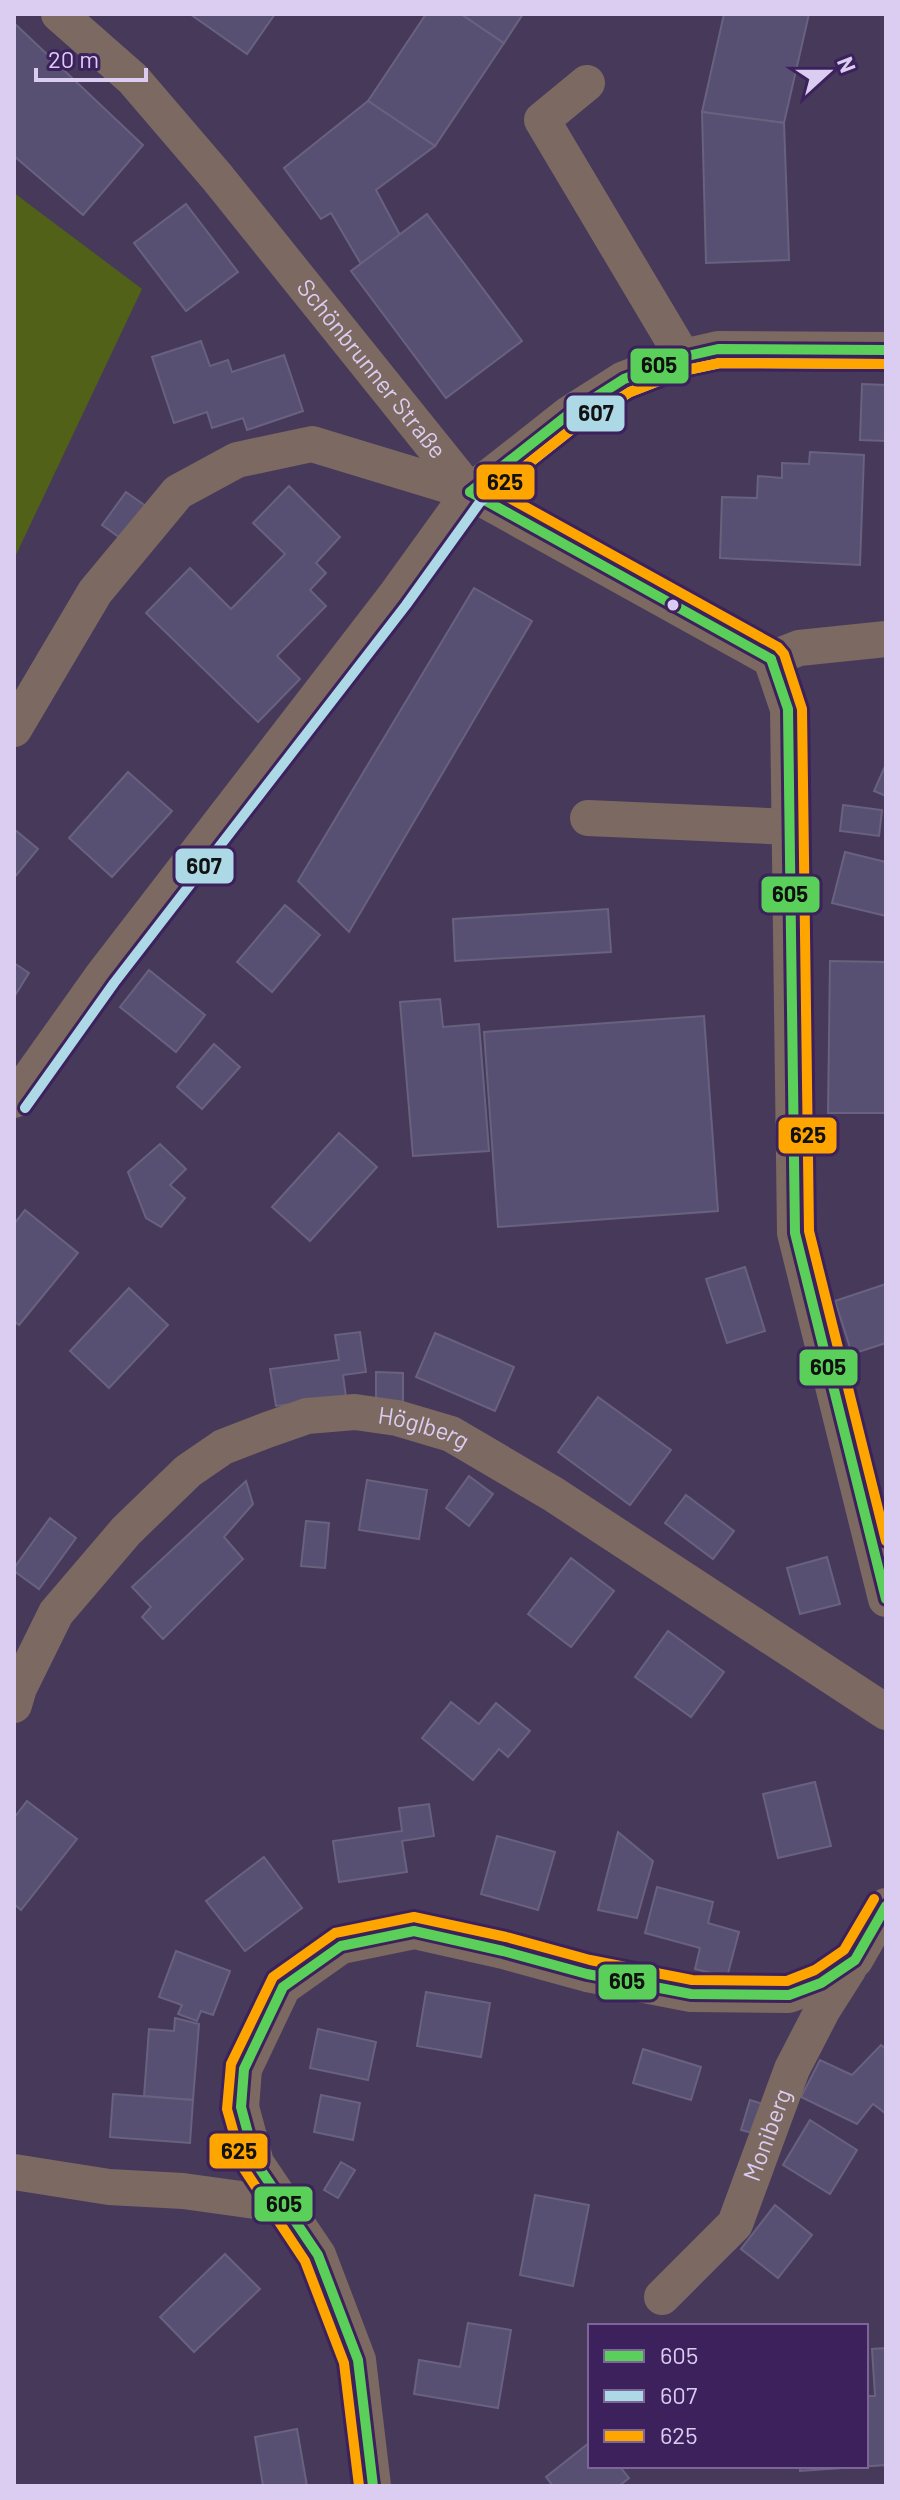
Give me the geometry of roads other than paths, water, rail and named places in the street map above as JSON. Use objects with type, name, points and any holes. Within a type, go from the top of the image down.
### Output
[{"type":"street","name":"Schönbrunner Straße","points":[[59,14],[133,79],[226,189],[470,492],[771,659]]},
{"type":"street","points":[[587,83],[542,120],[683,357]]},
{"type":"street","points":[[14,1100],[103,975],[395,596],[470,492],[580,407],[624,379],[683,357],[718,349],[886,350]]},
{"type":"street","points":[[14,729],[95,592],[178,492],[237,460],[312,444],[470,492]]},
{"type":"street","points":[[886,639],[799,648],[771,659],[788,709],[795,1233],[886,1599]]},
{"type":"street","points":[[588,818],[790,827]]},
{"type":"street","name":"Höglberg","points":[[14,1705],[19,1688],[56,1613],[126,1531],[188,1471],[223,1447],[267,1430],[307,1416],[355,1412],[397,1418],[451,1434],[553,1494],[886,1712]]},
{"type":"street","name":"Moniberg","points":[[662,2297],[735,2224],[792,2069],[823,2009],[886,1906]]},
{"type":"street","name":"Moniberg","points":[[373,2486],[358,2360],[318,2255],[256,2163],[241,2107],[244,2069],[283,1987],[341,1946],[414,1931],[587,1974],[691,1994],[789,1995],[821,1983],[855,1960]]},
{"type":"street","points":[[14,2172],[109,2187],[183,2191],[284,2205]]}]
